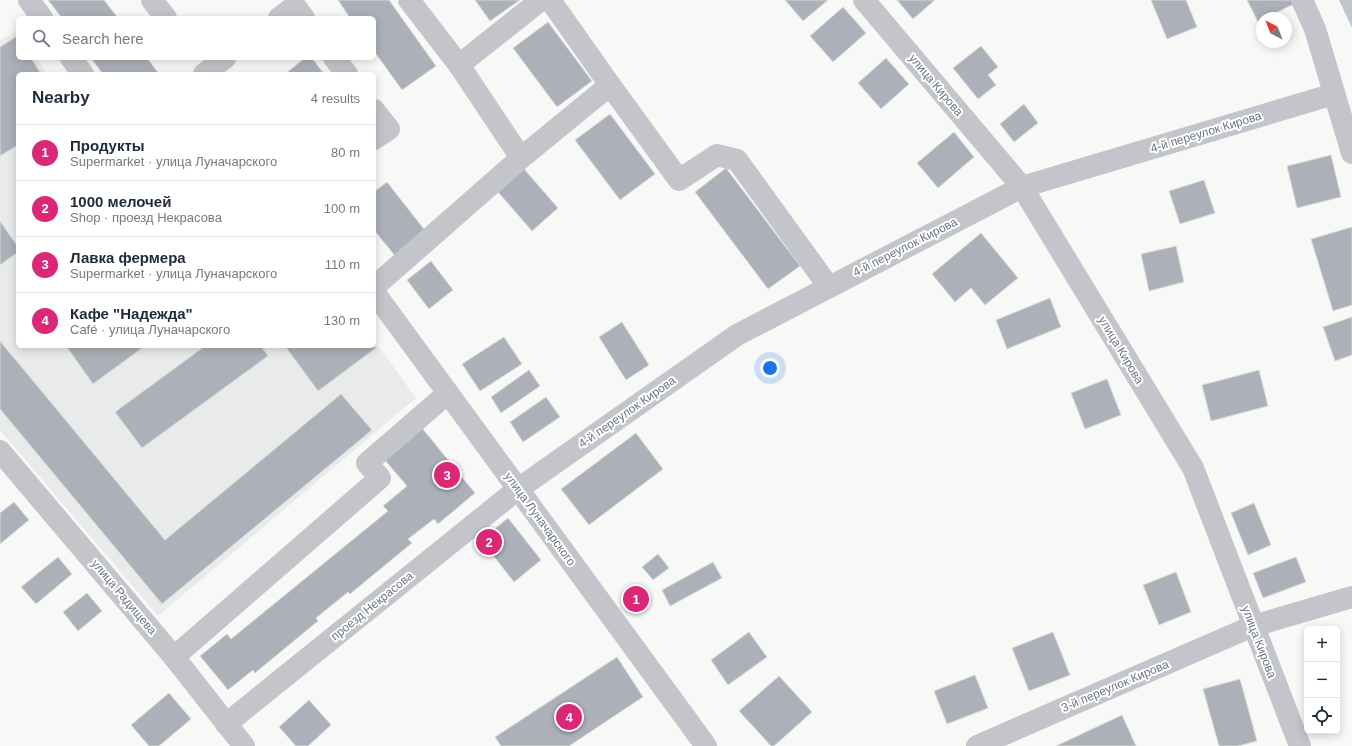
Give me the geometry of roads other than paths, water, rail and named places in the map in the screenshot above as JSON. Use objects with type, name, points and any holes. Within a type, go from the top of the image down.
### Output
[{"type":"street","points":[[29,0],[41,16]]},
{"type":"street","points":[[152,0],[164,16]]},
{"type":"street","points":[[408,0],[459,65],[520,158]]},
{"type":"street","points":[[459,65],[541,0]]},
{"type":"street","points":[[550,0],[679,180],[716,155],[737,160],[829,287]]},
{"type":"street","name":"улица Кирова","points":[[864,0],[1022,187],[1193,468],[1300,746]]},
{"type":"street","points":[[1302,0],[1315,29],[1352,153]]},
{"type":"street","points":[[282,16],[295,6],[302,16]]},
{"type":"street","points":[[72,60],[82,72]]},
{"type":"street","points":[[204,69],[221,60]]},
{"type":"street","points":[[336,60],[345,72]]},
{"type":"street","points":[[376,285],[520,158],[610,85]]},
{"type":"street","name":"4-й переулок Кирова","points":[[518,489],[737,335],[1022,187],[1334,94]]},
{"type":"street","points":[[376,113],[388,128],[376,137]]},
{"type":"street","name":"улица Луначарского","points":[[376,295],[706,746]]},
{"type":"street","points":[[174,657],[380,478],[367,463],[448,393]]},
{"type":"street","name":"улица Радищева","points":[[0,451],[174,657],[244,746]]},
{"type":"street","name":"проезд Некрасова","points":[[226,724],[518,489]]},
{"type":"street","name":"3-й переулок Кирова","points":[[977,746],[1253,626],[1352,597]]},
{"type":"place","name":"Лавка фермера","points":[[447,475]]},
{"type":"place","name":"1000 мелочей","points":[[489,542]]},
{"type":"place","name":"Продукты","points":[[636,599]]},
{"type":"place","name":"Кафе \"Надежда\"","points":[[569,717]]}]
